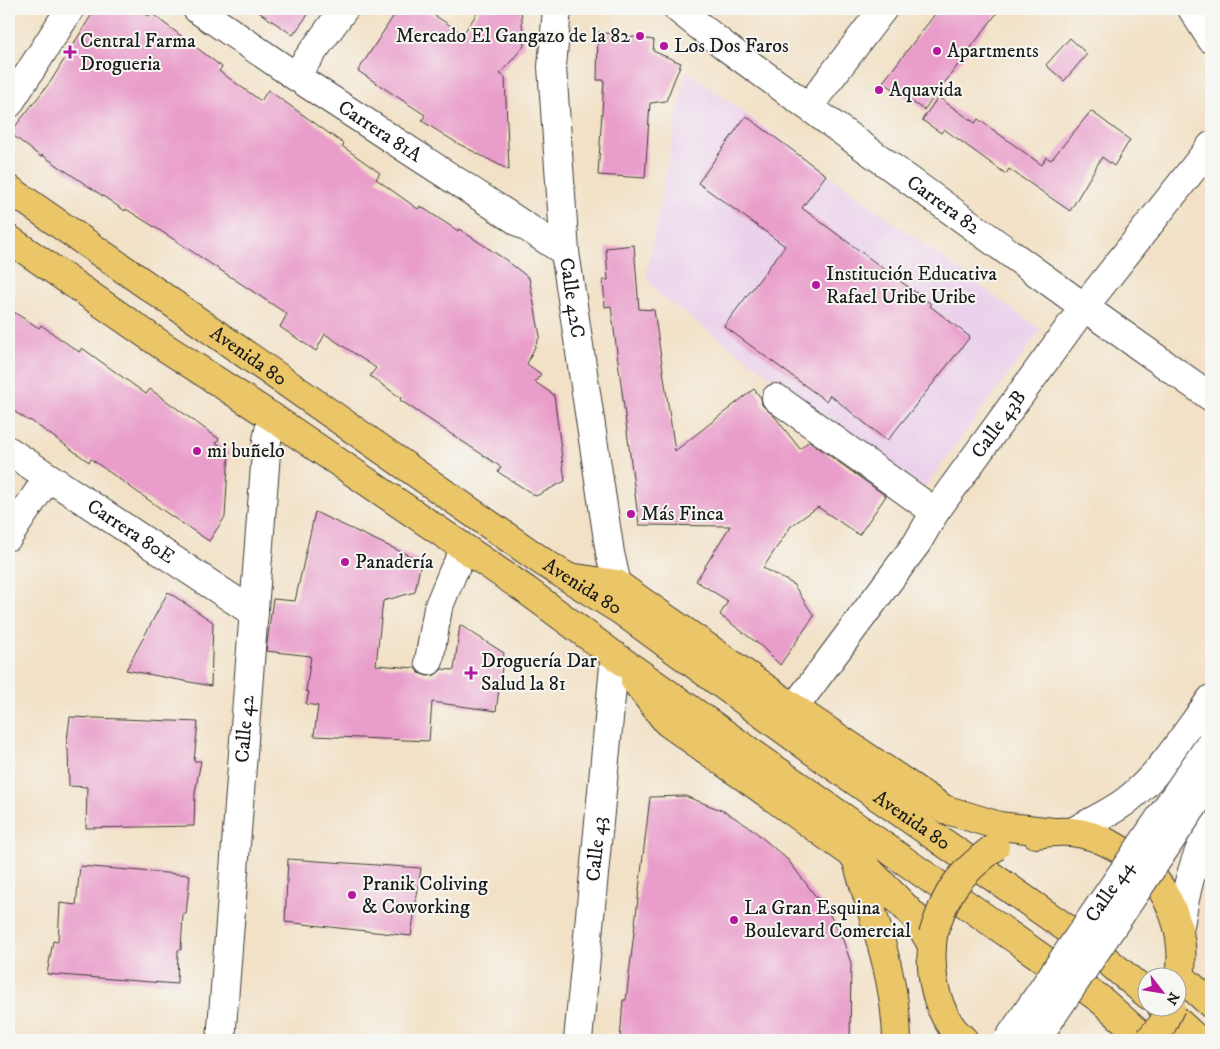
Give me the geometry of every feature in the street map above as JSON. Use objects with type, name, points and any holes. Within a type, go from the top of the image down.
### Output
[{"type":"main road","name":"Avenida 80","points":[[9,189],[564,577],[620,610],[828,762],[1068,930],[1138,987]]},
{"type":"main road","name":"Avenida 80","points":[[9,239],[163,346],[272,416],[526,590],[615,656],[1100,999],[1148,1040]]},
{"type":"main road","points":[[564,577],[617,584],[794,708],[944,809],[999,826],[1063,832],[1102,840],[1130,854],[1152,876],[1169,901],[1179,930],[1182,953],[1181,966]]},
{"type":"main road","points":[[615,656],[667,722],[855,856],[916,918],[932,940]]},
{"type":"main road","points":[[954,1036],[938,1000],[932,973],[932,940],[940,909],[954,884],[973,864],[995,847],[1024,836],[1063,832]]},
{"type":"main road","points":[[855,856],[884,954],[892,989],[897,1040]]},
{"type":"main road","points":[[1188,988],[1211,1004]]},
{"type":"main road","points":[[1148,1040],[1162,1025],[1166,1016]]},
{"type":"main road","points":[[1171,1016],[1198,1040]]},
{"type":"street","points":[[9,104],[70,9]]},
{"type":"street","name":"Carrera 81A","points":[[197,9],[295,76],[565,252]]},
{"type":"street","points":[[295,76],[344,9]]},
{"type":"street","name":"Calle 42C","points":[[557,9],[552,67],[565,252],[610,553],[617,584]]},
{"type":"street","name":"Carrera 82","points":[[678,9],[726,47],[1211,397]]},
{"type":"street","points":[[809,106],[883,9]]},
{"type":"street","points":[[1192,9],[1211,39]]},
{"type":"street","name":"Calle 43B","points":[[794,708],[917,544],[935,512],[1084,307],[1211,146]]},
{"type":"street","points":[[776,398],[935,512]]},
{"type":"street","name":"Calle 42","points":[[221,1040],[267,440],[272,416]]},
{"type":"street","name":"Carrera 80E","points":[[9,450],[254,613]]},
{"type":"street","points":[[9,536],[48,477]]},
{"type":"street","points":[[429,661],[438,608],[453,572],[465,550]]},
{"type":"street","name":"Calle 43","points":[[578,1040],[615,656]]},
{"type":"street","points":[[1063,832],[1125,802],[1142,787],[1162,765],[1211,700]]},
{"type":"street","name":"Calle 44","points":[[1008,1040],[1211,743]]},
{"type":"street","name":"Calle 44","points":[[1036,1040],[1211,780]]},
{"type":"street","points":[[1179,930],[1185,891],[1198,851],[1211,825]]},
{"type":"shaded area","name":"Institución Educativa Rafael Uribe Uribe","points":[[686,70],[1041,330],[924,488],[658,294],[646,276]]},
{"type":"building","points":[[95,9],[137,9],[149,16],[151,13],[222,67],[219,71],[261,101],[268,90],[344,144],[342,146],[380,173],[376,179],[418,209],[420,206],[458,231],[459,229],[506,260],[529,278],[540,336],[527,364],[541,374],[535,382],[554,395],[565,481],[536,496],[498,472],[501,467],[400,400],[401,398],[370,376],[376,368],[325,334],[316,351],[280,327],[287,314],[167,235],[126,209],[125,211],[42,155],[41,157],[10,133],[51,81]]},
{"type":"building","points":[[254,9],[312,9],[293,35]]},
{"type":"building","points":[[398,9],[425,9],[463,34],[480,9],[521,9],[524,46],[500,74],[505,77],[509,170],[457,143],[422,121],[425,115],[358,71]]},
{"type":"building","name":"Apartments","points":[[939,9],[1000,9],[924,110],[883,82]]},
{"type":"building","points":[[598,32],[654,40],[653,51],[681,63],[666,101],[650,103],[645,178],[598,175],[604,80],[597,80]]},
{"type":"building","points":[[1070,38],[1087,54],[1064,81],[1046,65]]},
{"type":"building","points":[[938,97],[975,123],[978,119],[1042,165],[1046,157],[1051,160],[1091,111],[1130,140],[1114,166],[1102,157],[1070,211],[1009,169],[1006,174],[944,129],[941,133],[922,120]]},
{"type":"building","points":[[746,116],[826,175],[802,208],[931,304],[930,306],[970,337],[887,441],[830,395],[826,401],[724,326],[785,246],[698,183]]},
{"type":"building","points":[[634,245],[639,309],[654,310],[675,451],[754,389],[761,398],[762,405],[775,417],[800,449],[809,441],[886,496],[859,535],[818,507],[791,526],[763,568],[793,584],[814,616],[780,665],[761,646],[720,615],[728,601],[696,581],[730,526],[639,525],[611,306],[605,307],[603,280],[608,280],[606,248]]},
{"type":"building","points":[[9,309],[39,328],[41,325],[79,352],[82,348],[146,394],[150,389],[219,439],[216,443],[229,451],[225,517],[209,541],[91,459],[89,462],[30,420],[9,408]]},
{"type":"building","points":[[315,512],[421,561],[415,592],[383,601],[376,665],[415,668],[419,673],[427,676],[435,675],[442,669],[454,670],[460,625],[504,653],[496,711],[432,702],[429,741],[314,736],[318,706],[306,704],[309,692],[306,691],[311,656],[266,651],[273,599],[295,601]]},
{"type":"building","points":[[168,592],[213,622],[211,686],[126,670]]},
{"type":"building","points":[[70,717],[198,722],[194,761],[201,761],[195,792],[194,826],[86,828],[87,787],[69,786],[68,749],[66,748]]},
{"type":"building","name":"La Gran Esquina Boulevard Comercial","points":[[685,796],[726,812],[752,829],[788,860],[830,915],[843,940],[851,963],[850,1040],[620,1040],[623,1000],[626,1000],[650,797]]},
{"type":"building","name":"Pranik Coliving & Coworking","points":[[288,859],[421,868],[411,936],[285,922]]},
{"type":"building","points":[[80,866],[190,875],[186,914],[183,914],[181,950],[178,950],[177,984],[47,974],[53,941],[58,942],[60,903],[76,905]]},
{"type":"place","name":"Mercado El Gangazo de la 82","points":[[640,36]]},
{"type":"place","name":"Los Dos Faros","points":[[664,46]]},
{"type":"place","name":"Apartments","points":[[937,51]]},
{"type":"place","name":"Central Farma Drogueria","points":[[70,52]]},
{"type":"place","name":"Aquavida","points":[[879,90]]},
{"type":"place","name":"Institución Educativa Rafael Uribe Uribe","points":[[816,285]]},
{"type":"place","name":"mi buñelo","points":[[197,451]]},
{"type":"place","name":"Más Finca","points":[[631,514]]},
{"type":"place","name":"Panadería","points":[[345,562]]},
{"type":"place","name":"Droguería Dar Salud la 81","points":[[471,673]]},
{"type":"place","name":"Pranik Coliving & Coworking","points":[[352,895]]},
{"type":"place","name":"La Gran Esquina Boulevard Comercial","points":[[734,920]]}]
